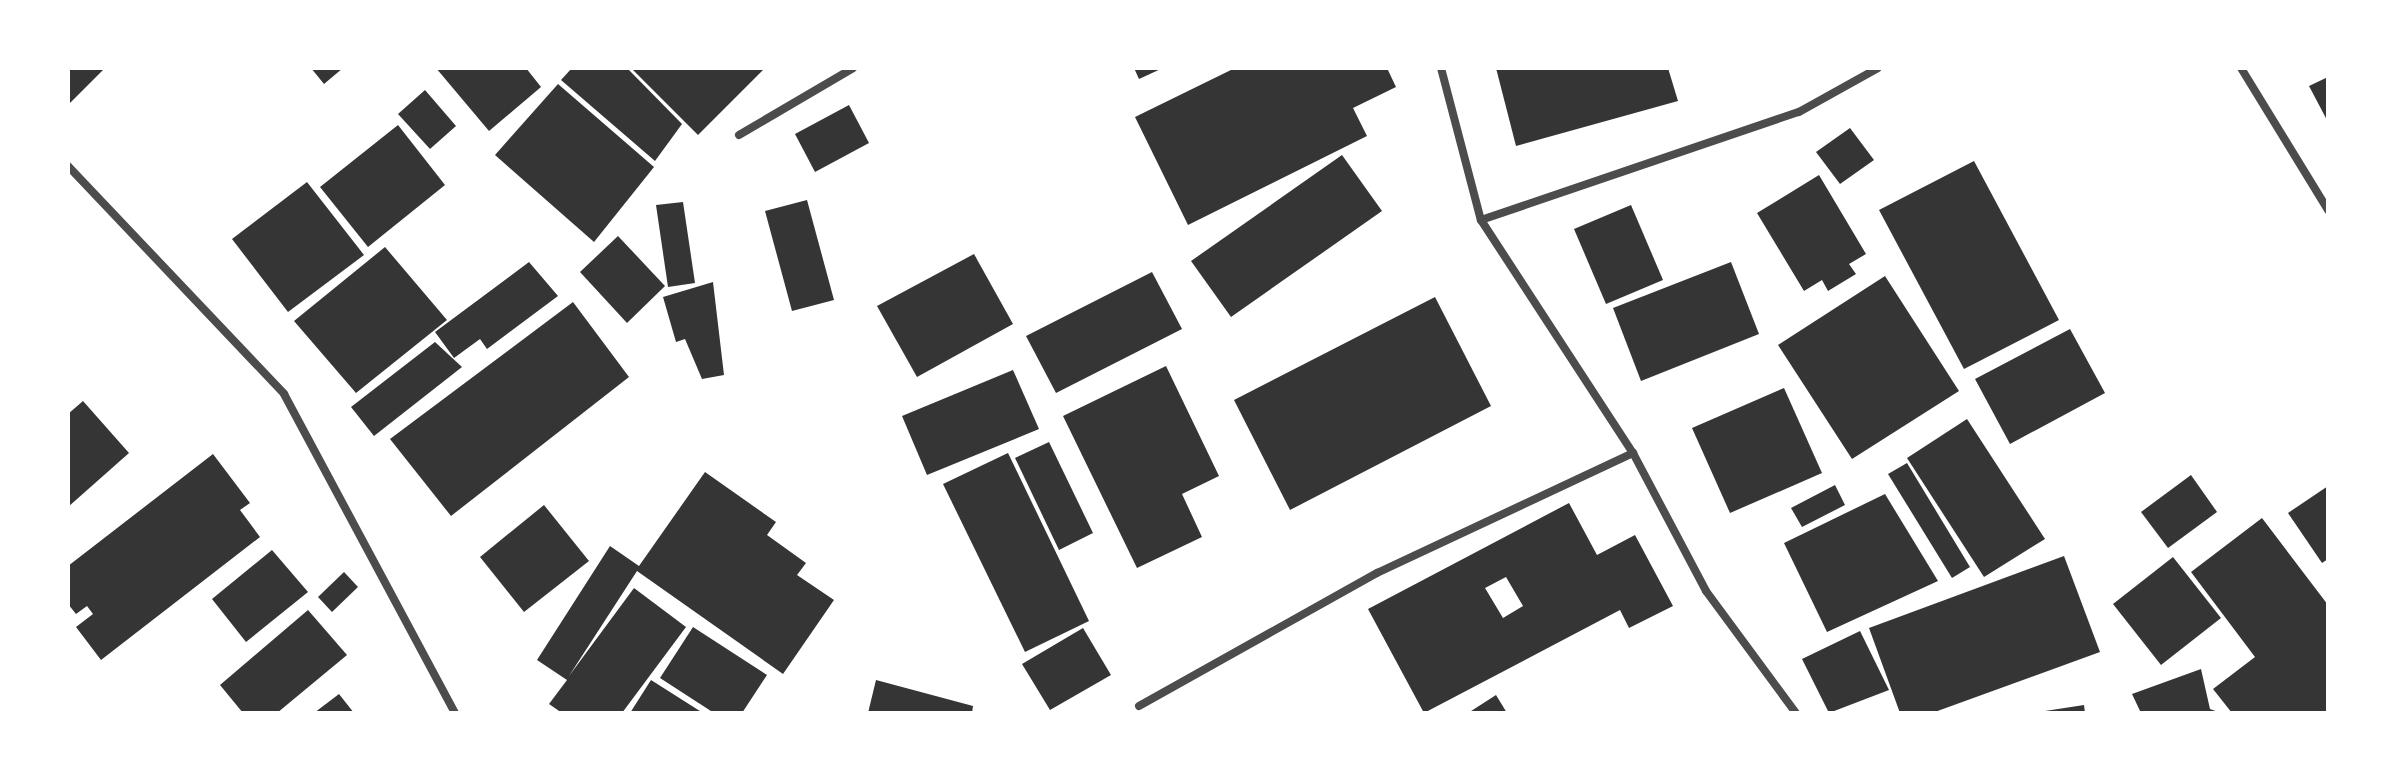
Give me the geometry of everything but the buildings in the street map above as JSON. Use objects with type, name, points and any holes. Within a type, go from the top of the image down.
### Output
[{"type":"street","points":[[739,135],[853,68]]},
{"type":"street","points":[[1441,68],[1481,220],[1633,453],[1706,591],[1796,713]]},
{"type":"street","points":[[1481,220],[1799,112],[1878,68]]},
{"type":"street","points":[[2241,68],[2328,210]]},
{"type":"street","points":[[68,166],[284,394],[455,713]]},
{"type":"street","points":[[1139,706],[1377,573],[1633,453]]}]
